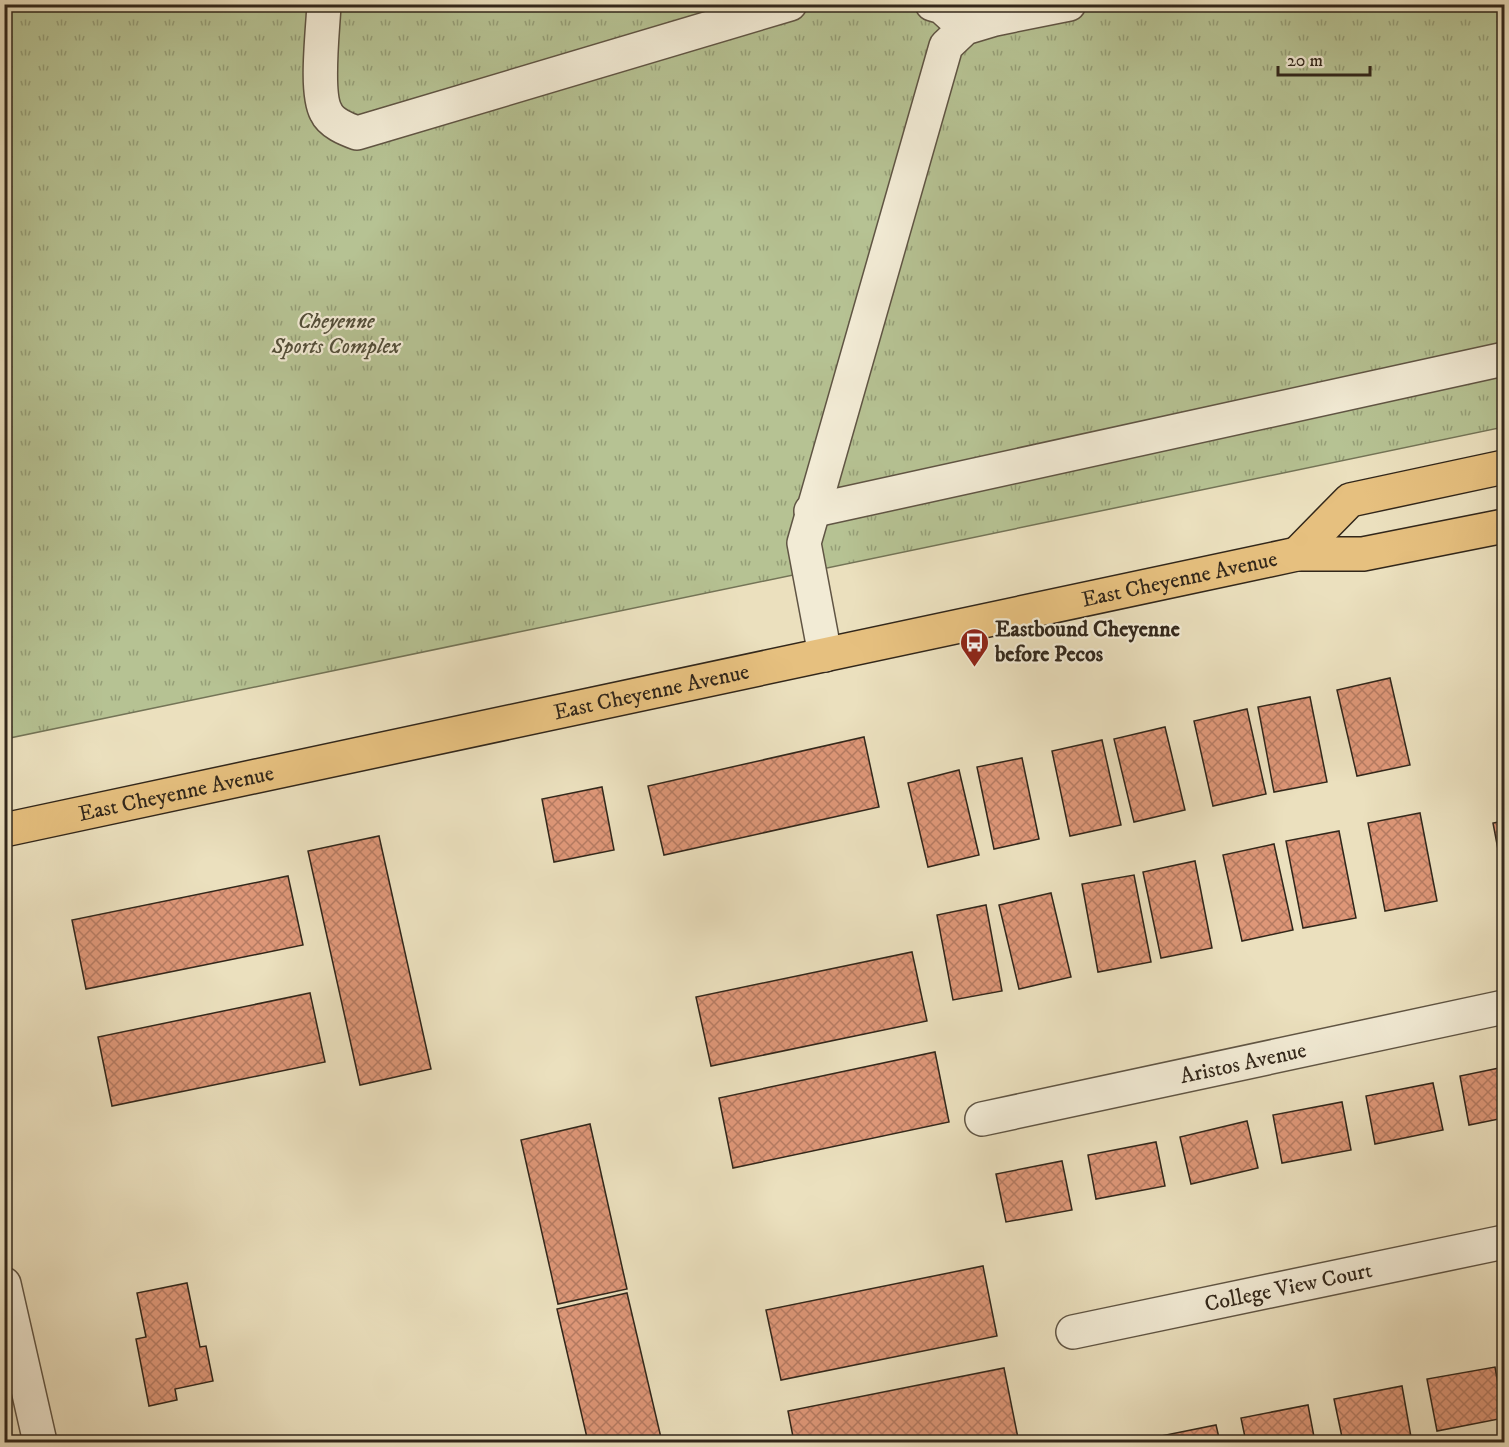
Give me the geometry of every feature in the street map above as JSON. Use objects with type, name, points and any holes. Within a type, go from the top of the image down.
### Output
[{"type":"main road","name":"East Cheyenne Avenue","points":[[1297,554],[1350,500],[1504,467]]},
{"type":"main road","name":"East Cheyenne Avenue","points":[[4,830],[1297,554],[1363,554],[1504,526]]},
{"type":"street","points":[[324,4],[321,96],[326,114],[342,127],[357,133],[790,4]]},
{"type":"street","points":[[932,4],[942,7],[965,28]]},
{"type":"street","points":[[825,655],[804,557],[804,543],[811,511],[946,46],[965,28],[995,19],[1069,4]]},
{"type":"street","points":[[811,511],[1504,358]]},
{"type":"street","name":"Aristos Avenue","points":[[982,1119],[1504,1007]]},
{"type":"street","name":"College View Court","points":[[1073,1332],[1504,1242]]},
{"type":"street","points":[[4,1284],[40,1443]]},
{"type":"green space","name":"Cheyenne Sports Complex","points":[[5,5],[1504,5],[1504,427],[5,739]]},
{"type":"building","points":[[1390,678],[1410,765],[1357,776],[1337,690]]},
{"type":"building","points":[[1310,697],[1327,782],[1274,792],[1258,707]]},
{"type":"building","points":[[1247,709],[1266,794],[1213,806],[1194,721]]},
{"type":"building","points":[[1165,727],[1185,810],[1134,822],[1114,739]]},
{"type":"building","points":[[864,737],[879,807],[664,855],[648,786]]},
{"type":"building","points":[[1102,740],[1121,825],[1070,836],[1052,751]]},
{"type":"building","points":[[1022,758],[1039,839],[994,849],[977,767]]},
{"type":"building","points":[[959,770],[979,855],[928,867],[908,783]]},
{"type":"building","points":[[602,787],[614,850],[554,862],[542,799]]},
{"type":"building","points":[[1420,813],[1437,901],[1385,911],[1368,823]]},
{"type":"building","points":[[1504,821],[1504,859],[1500,860],[1493,823]]},
{"type":"building","points":[[1339,831],[1356,918],[1303,928],[1286,841]]},
{"type":"building","points":[[379,836],[431,1069],[360,1085],[308,851]]},
{"type":"building","points":[[1274,844],[1293,930],[1242,941],[1223,855]]},
{"type":"building","points":[[1195,861],[1212,948],[1161,958],[1143,872]]},
{"type":"building","points":[[1134,875],[1151,962],[1098,972],[1082,884]]},
{"type":"building","points":[[288,876],[303,945],[86,989],[72,920]]},
{"type":"building","points":[[1051,893],[1071,977],[1019,989],[999,905]]},
{"type":"building","points":[[986,905],[1002,991],[953,1000],[937,915]]},
{"type":"building","points":[[912,952],[927,1021],[711,1066],[696,997]]},
{"type":"building","points":[[310,993],[325,1062],[112,1106],[98,1037]]},
{"type":"building","points":[[935,1052],[949,1122],[733,1168],[719,1098]]},
{"type":"building","points":[[1504,1067],[1504,1118],[1469,1125],[1460,1076]]},
{"type":"building","points":[[1433,1083],[1443,1130],[1375,1144],[1366,1096]]},
{"type":"building","points":[[1342,1102],[1351,1150],[1282,1163],[1273,1115]]},
{"type":"building","points":[[1247,1121],[1258,1168],[1191,1184],[1180,1137]]},
{"type":"building","points":[[590,1124],[627,1289],[558,1304],[521,1140]]},
{"type":"building","points":[[1156,1142],[1165,1186],[1096,1199],[1088,1155]]},
{"type":"building","points":[[1062,1161],[1072,1210],[1006,1222],[996,1174]]},
{"type":"building","points":[[983,1266],[997,1336],[781,1380],[766,1310]]},
{"type":"building","points":[[187,1283],[200,1347],[206,1346],[213,1381],[175,1389],[177,1400],[149,1406],[136,1339],[146,1337],[137,1293]]},
{"type":"building","points":[[627,1293],[662,1442],[588,1442],[557,1309]]},
{"type":"building","points":[[1495,1367],[1504,1418],[1437,1431],[1427,1379]]},
{"type":"building","points":[[1004,1368],[1018,1438],[994,1442],[794,1442],[788,1411]]},
{"type":"building","points":[[1402,1386],[1411,1437],[1380,1442],[1343,1442],[1334,1399]]},
{"type":"building","points":[[1308,1405],[1315,1442],[1246,1442],[1241,1418]]},
{"type":"building","points":[[1216,1425],[1220,1442],[1147,1442],[1146,1439]]},
{"type":"place","name":"Eastbound Cheyenne before Pecos","points":[[974,668]]}]
